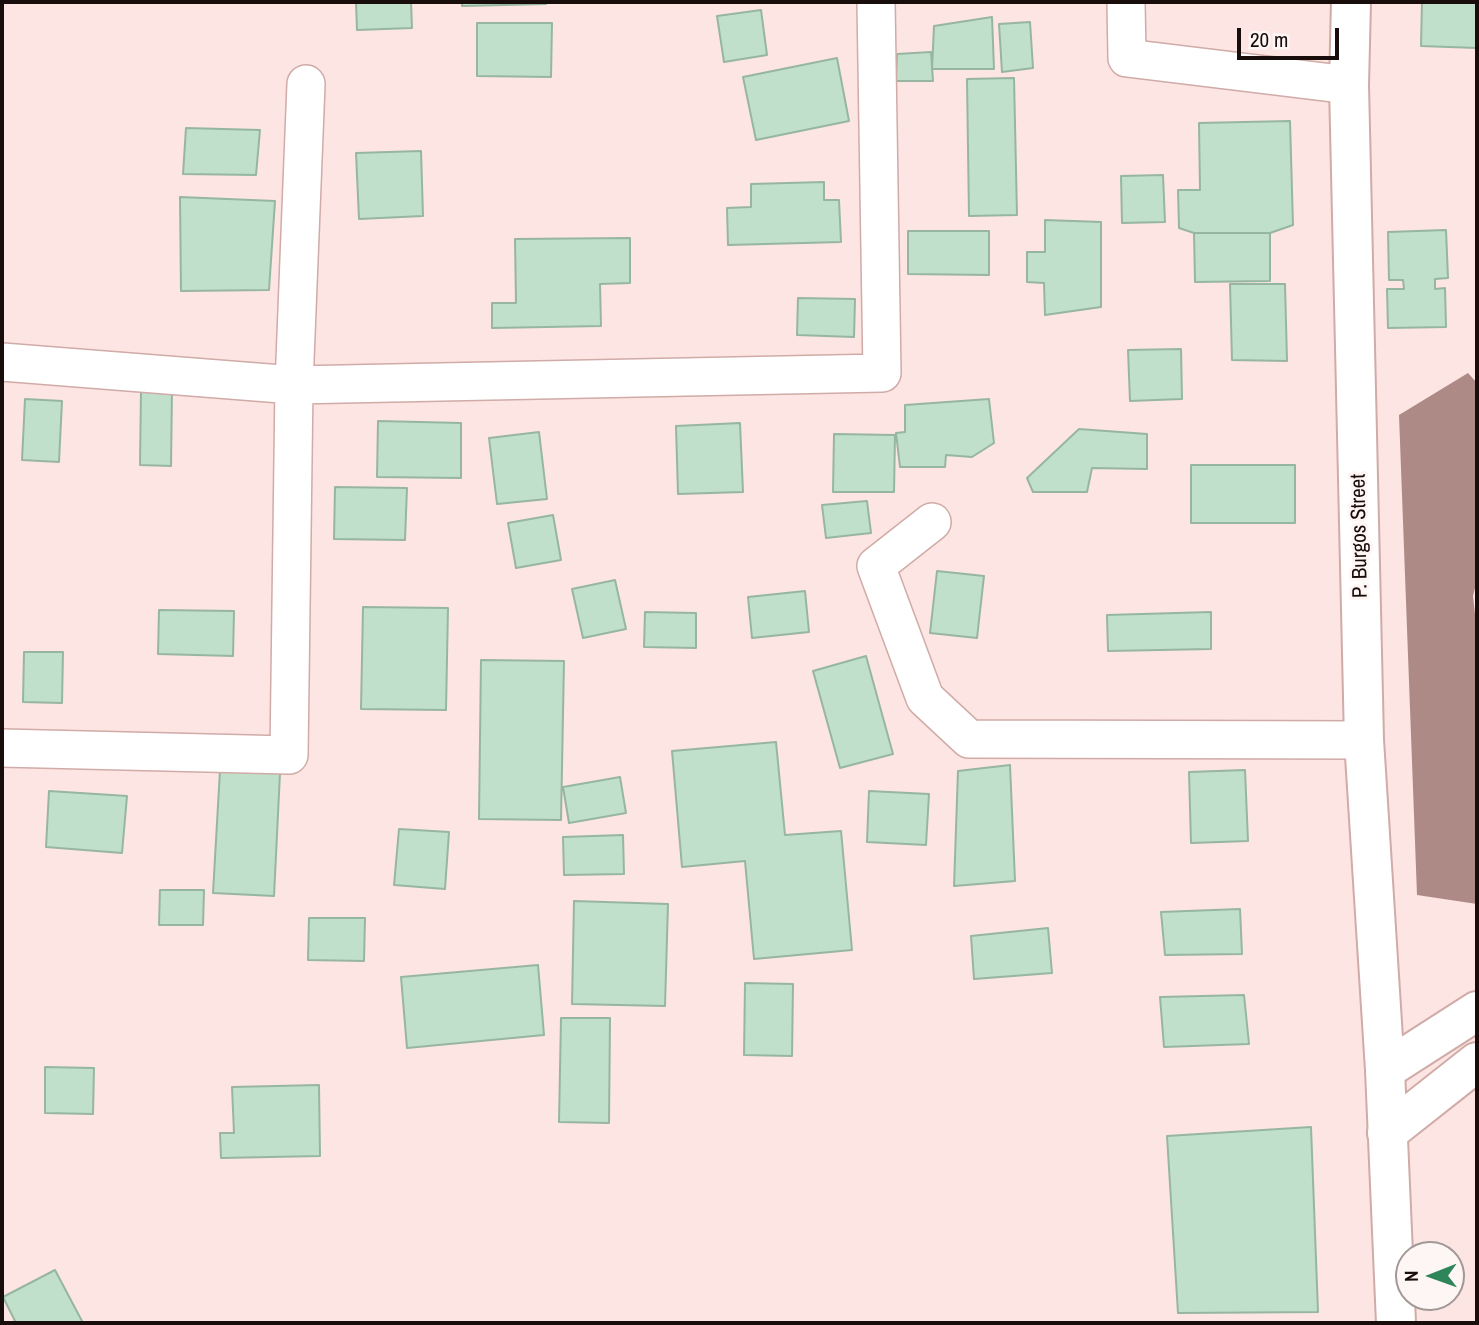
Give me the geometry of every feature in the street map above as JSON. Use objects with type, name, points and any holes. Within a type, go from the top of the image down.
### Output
[{"type":"main road","name":"P. Burgos Street","points":[[1350,2],[1349,85],[1364,740],[1385,1070],[1396,1323]]},
{"type":"main road","points":[[1385,1070],[1477,1011]]},
{"type":"main road","points":[[1387,1133],[1477,1062]]},
{"type":"street","points":[[2,362],[295,385],[882,373],[876,2]]},
{"type":"street","points":[[1126,2],[1127,58],[1349,85]]},
{"type":"street","points":[[2,748],[289,755],[295,385],[306,85]]},
{"type":"street","points":[[932,522],[876,566],[925,698],[969,739],[1364,740]]},
{"type":"shaded area","points":[[1468,373],[1477,383],[1477,580],[1473,596],[1477,632],[1477,904],[1417,895],[1399,415]]},
{"type":"building","points":[[356,2],[411,2],[412,28],[357,30]]},
{"type":"building","points":[[462,2],[546,2],[546,4],[462,6]]},
{"type":"building","points":[[1422,2],[1477,2],[1477,48],[1421,46]]},
{"type":"building","points":[[761,10],[767,55],[724,62],[717,16]]},
{"type":"building","points":[[992,17],[994,69],[932,69],[934,26]]},
{"type":"building","points":[[1030,22],[1033,68],[1002,72],[999,24]]},
{"type":"building","points":[[477,23],[552,23],[551,77],[477,76]]},
{"type":"building","points":[[931,52],[933,81],[896,81],[897,54]]},
{"type":"building","points":[[837,58],[849,121],[756,140],[743,77]]},
{"type":"building","points":[[1014,78],[1017,215],[969,216],[967,79]]},
{"type":"building","points":[[1290,121],[1293,225],[1270,233],[1194,233],[1179,228],[1178,190],[1200,190],[1199,123]]},
{"type":"building","points":[[186,128],[260,130],[256,175],[183,174]]},
{"type":"building","points":[[421,151],[423,216],[359,219],[356,153]]},
{"type":"building","points":[[1163,175],[1165,222],[1122,223],[1121,176]]},
{"type":"building","points":[[824,182],[824,200],[839,200],[841,242],[728,245],[727,208],[751,207],[751,184]]},
{"type":"building","points":[[180,197],[275,201],[269,290],[181,291]]},
{"type":"building","points":[[1045,220],[1101,222],[1101,307],[1045,315],[1044,283],[1027,282],[1027,252],[1045,252]]},
{"type":"building","points":[[1446,230],[1448,278],[1435,279],[1435,289],[1445,288],[1446,327],[1388,328],[1387,289],[1404,289],[1403,280],[1389,280],[1388,232]]},
{"type":"building","points":[[908,231],[989,231],[989,275],[908,274]]},
{"type":"building","points":[[1194,233],[1270,233],[1270,281],[1195,282]]},
{"type":"building","points":[[630,238],[630,283],[600,284],[601,326],[492,328],[492,303],[516,303],[515,239]]},
{"type":"building","points":[[1230,284],[1285,284],[1287,361],[1232,360]]},
{"type":"building","points":[[798,298],[855,299],[854,337],[797,335]]},
{"type":"building","points":[[1181,349],[1182,399],[1130,401],[1128,350]]},
{"type":"building","points":[[141,390],[172,390],[171,466],[140,465]]},
{"type":"building","points":[[25,399],[62,401],[59,462],[22,460]]},
{"type":"building","points":[[989,399],[994,443],[972,457],[946,455],[945,467],[900,467],[896,433],[905,432],[905,405]]},
{"type":"building","points":[[378,421],[461,423],[461,478],[377,477]]},
{"type":"building","points":[[740,423],[743,492],[678,494],[676,426]]},
{"type":"building","points":[[1079,429],[1147,434],[1147,469],[1092,468],[1087,492],[1033,492],[1027,478]]},
{"type":"building","points":[[539,432],[547,499],[497,504],[489,438]]},
{"type":"building","points":[[834,434],[895,435],[894,492],[833,492]]},
{"type":"building","points":[[1191,465],[1295,465],[1295,523],[1191,523]]},
{"type":"building","points":[[335,487],[407,488],[405,540],[334,539]]},
{"type":"building","points":[[867,501],[871,533],[826,538],[822,505]]},
{"type":"building","points":[[553,515],[561,560],[516,568],[508,523]]},
{"type":"building","points":[[937,571],[984,576],[977,638],[930,633]]},
{"type":"building","points":[[615,580],[626,629],[583,638],[572,589]]},
{"type":"building","points":[[805,591],[809,632],[752,638],[748,597]]},
{"type":"building","points":[[363,607],[448,608],[446,710],[361,709]]},
{"type":"building","points":[[159,610],[234,611],[233,656],[158,654]]},
{"type":"building","points":[[645,612],[696,613],[696,648],[644,647]]},
{"type":"building","points":[[1211,612],[1211,649],[1108,651],[1107,615]]},
{"type":"building","points":[[24,652],[63,652],[62,703],[23,702]]},
{"type":"building","points":[[866,656],[893,754],[840,768],[813,671]]},
{"type":"building","points":[[481,660],[564,661],[561,820],[479,819]]},
{"type":"building","points":[[776,742],[785,835],[841,831],[852,950],[754,959],[745,861],[682,867],[672,751]]},
{"type":"building","points":[[1010,765],[1015,881],[954,886],[958,771]]},
{"type":"building","points":[[220,770],[280,773],[274,896],[213,893]]},
{"type":"building","points":[[1245,770],[1248,841],[1191,843],[1189,772]]},
{"type":"building","points":[[620,777],[626,813],[569,823],[563,787]]},
{"type":"building","points":[[49,791],[127,796],[122,853],[46,847]]},
{"type":"building","points":[[869,791],[929,794],[926,845],[867,842]]},
{"type":"building","points":[[399,829],[449,832],[445,889],[394,885]]},
{"type":"building","points":[[623,835],[624,874],[564,875],[563,837]]},
{"type":"building","points":[[160,890],[204,890],[203,925],[159,925]]},
{"type":"building","points":[[574,901],[668,904],[665,1006],[572,1004]]},
{"type":"building","points":[[1240,909],[1242,954],[1165,955],[1161,912]]},
{"type":"building","points":[[309,918],[365,918],[364,961],[308,960]]},
{"type":"building","points":[[1048,928],[1052,973],[974,979],[971,936]]},
{"type":"building","points":[[538,965],[544,1035],[407,1048],[401,977]]},
{"type":"building","points":[[745,983],[793,984],[792,1056],[744,1055]]},
{"type":"building","points":[[1244,995],[1249,1044],[1164,1047],[1160,997]]},
{"type":"building","points":[[561,1018],[610,1018],[609,1123],[559,1122]]},
{"type":"building","points":[[45,1067],[94,1068],[93,1114],[45,1113]]},
{"type":"building","points":[[319,1085],[320,1156],[221,1158],[220,1133],[234,1133],[232,1087]]},
{"type":"building","points":[[1311,1127],[1318,1312],[1178,1313],[1167,1136]]},
{"type":"building","points":[[55,1270],[83,1323],[16,1323],[3,1297]]}]
